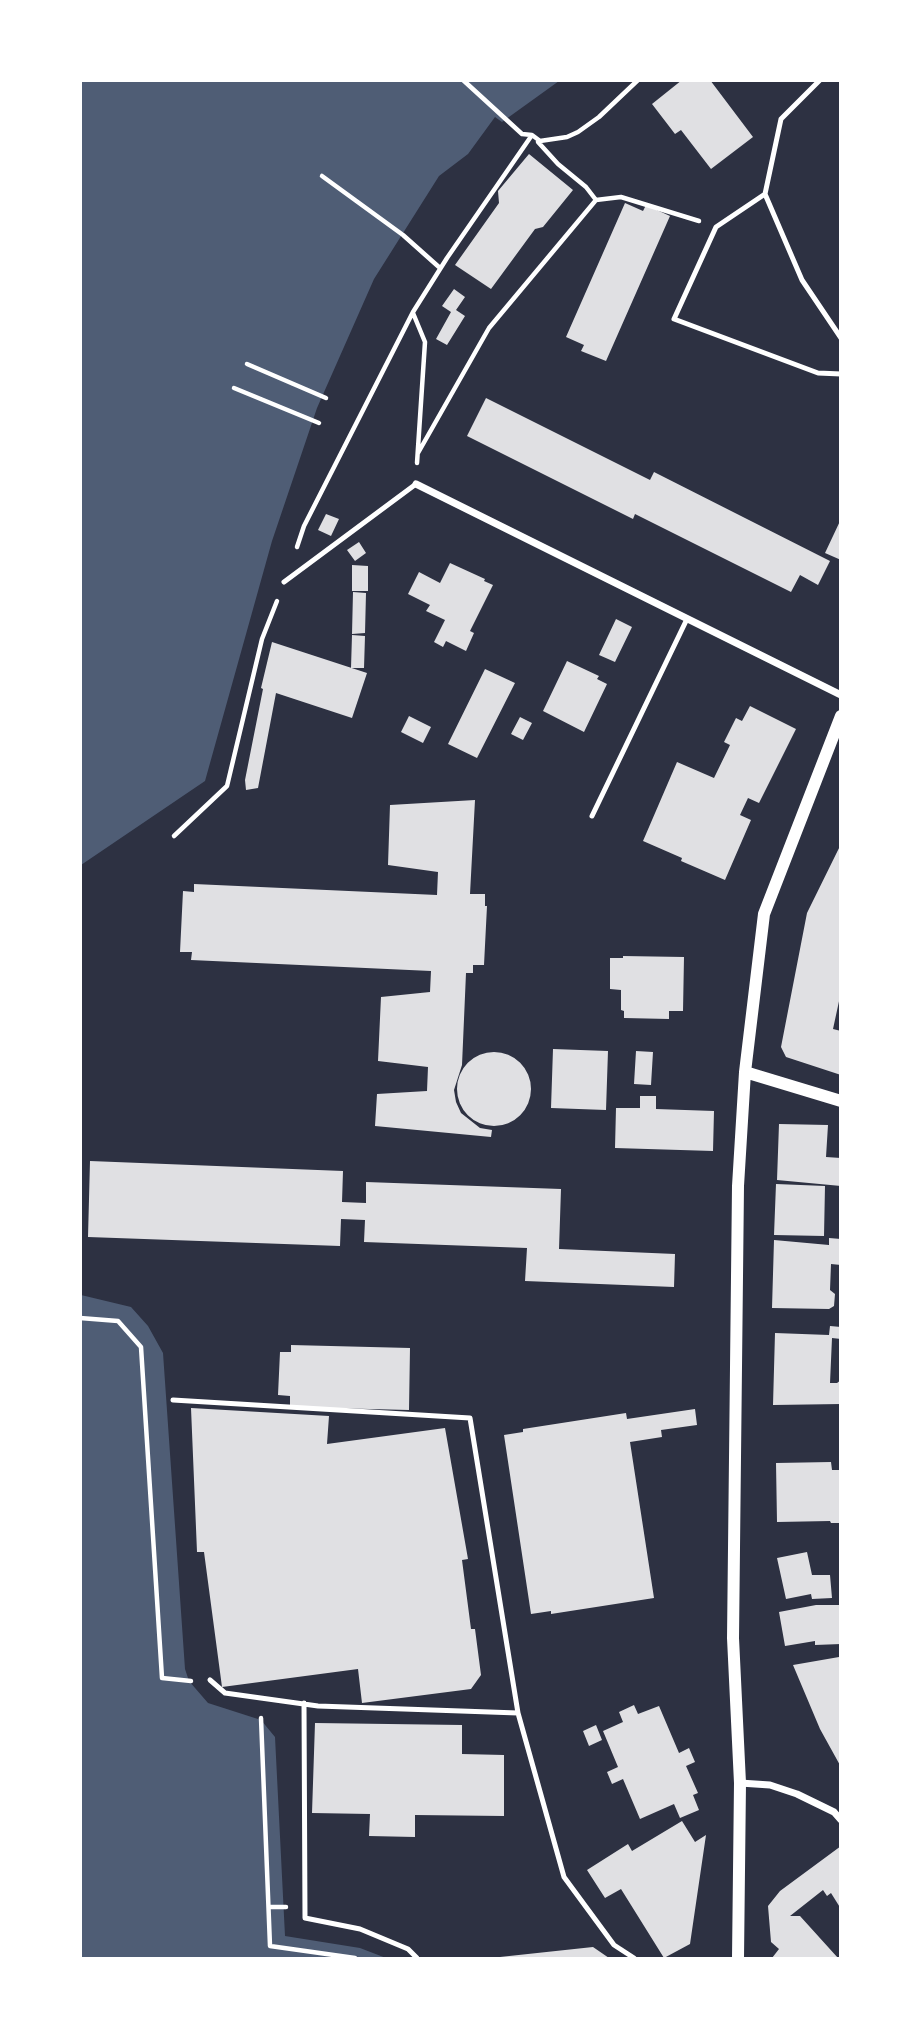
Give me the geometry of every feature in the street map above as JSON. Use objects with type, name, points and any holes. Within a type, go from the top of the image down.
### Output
[{"type":"street","points":[[416,484],[841,695]]},
{"type":"street","points":[[738,1958],[740,1783],[733,1638],[738,1186],[745,1072],[764,914],[841,716]]},
{"type":"street","points":[[745,1072],[841,1101]]},
{"type":"street","points":[[740,1783],[770,1785],[797,1794],[834,1812],[841,1820]]},
{"type":"lane","points":[[820,80],[781,119],[765,194],[802,281],[841,338]]},
{"type":"lane","points":[[765,194],[716,227],[674,318],[818,373],[841,374]]},
{"type":"lane","points":[[284,582],[416,484]]},
{"type":"lane","points":[[592,816],[687,618]]},
{"type":"lane","points":[[173,1400],[470,1418],[518,1713],[564,1877],[614,1944],[634,1958]]},
{"type":"lane","points":[[210,1680],[225,1693],[304,1703],[518,1713]]},
{"type":"lane","points":[[304,1703],[305,1917],[360,1929],[408,1948],[417,1958]]},
{"type":"path","points":[[463,80],[522,134],[532,135],[540,142],[567,138],[578,132],[599,117],[638,80]]},
{"type":"path","points":[[532,135],[596,200]]},
{"type":"path","points":[[416,484],[425,342],[413,312],[440,268],[532,135]]},
{"type":"path","points":[[322,176],[403,235],[440,268]]},
{"type":"path","points":[[418,453],[489,328],[596,200],[621,197],[716,227]]},
{"type":"path","points":[[247,364],[326,398]]},
{"type":"path","points":[[234,388],[319,423]]},
{"type":"path","points":[[80,1318],[118,1321],[141,1347],[162,1678],[188,1681]]},
{"type":"path","points":[[261,1720],[270,1946],[355,1958]]},
{"type":"water","points":[[81,81],[559,81],[502,122],[495,117],[468,154],[439,176],[374,279],[317,408],[272,541],[205,781],[81,865]]},
{"type":"water","points":[[81,1295],[131,1307],[148,1326],[163,1353],[185,1669],[189,1681],[208,1703],[261,1720],[275,1737],[285,1936],[360,1948],[386,1958],[81,1958]]},
{"type":"building","points":[[682,80],[710,80],[753,137],[711,169],[681,130],[675,134],[652,104]]},
{"type":"building","points":[[529,154],[573,190],[543,227],[535,229],[491,289],[455,265],[499,203],[498,191]]},
{"type":"building","points":[[625,203],[643,211],[646,205],[670,216],[606,361],[581,351],[584,345],[566,337]]},
{"type":"building","points":[[454,289],[465,297],[456,310],[465,316],[447,345],[436,339],[451,312],[442,306]]},
{"type":"building","points":[[486,398],[650,480],[654,472],[830,561],[818,585],[800,575],[791,592],[635,514],[633,519],[467,436]]},
{"type":"building","points":[[326,514],[339,519],[331,536],[318,530]]},
{"type":"building","points":[[841,519],[841,560],[825,553]]},
{"type":"building","points":[[359,542],[366,553],[355,561],[347,550]]},
{"type":"building","points":[[450,563],[493,585],[470,631],[474,633],[466,651],[446,641],[443,647],[434,642],[445,620],[426,611],[430,605],[408,594],[419,572],[440,583]]},
{"type":"building","points":[[352,565],[368,566],[368,591],[352,591]]},
{"type":"building","points":[[353,592],[366,593],[365,633],[352,634]]},
{"type":"building","points":[[616,619],[632,627],[615,662],[599,655]]},
{"type":"building","points":[[352,635],[365,636],[364,668],[351,668]]},
{"type":"building","points":[[272,642],[367,673],[352,718],[276,693],[258,788],[246,790],[245,780],[263,689],[261,688]]},
{"type":"building","points":[[567,661],[599,676],[597,679],[607,684],[584,732],[543,711]]},
{"type":"building","points":[[485,669],[515,683],[477,758],[448,744]]},
{"type":"building","points":[[750,706],[796,729],[759,803],[748,798],[740,815],[751,820],[725,880],[643,841],[677,762],[714,778],[730,745],[724,742],[736,718],[742,721]]},
{"type":"building","points":[[409,716],[431,727],[423,743],[401,732]]},
{"type":"building","points":[[520,717],[532,723],[523,740],[511,734]]},
{"type":"building","points":[[475,800],[470,894],[485,894],[487,906],[484,965],[473,965],[473,973],[466,973],[462,1065],[454,1090],[461,1113],[480,1128],[492,1130],[491,1137],[375,1126],[377,1094],[427,1091],[428,1067],[378,1061],[381,997],[430,992],[431,971],[191,960],[192,952],[180,952],[183,891],[194,892],[194,884],[437,895],[438,872],[388,865],[390,805]]},
{"type":"building","points":[[841,844],[841,992],[833,1029],[841,1031],[841,1075],[786,1057],[781,1047],[807,913]]},
{"type":"building","points":[[684,957],[683,1011],[669,1011],[669,1019],[624,1018],[624,1011],[621,1010],[621,990],[610,989],[610,958]]},
{"type":"building","points":[[553,1049],[608,1051],[606,1110],[551,1108]]},
{"type":"building","points":[[636,1051],[653,1052],[651,1085],[634,1084]]},
{"type":"building","points":[[494,1052],[515,1058],[525,1068],[531,1089],[525,1110],[515,1120],[494,1126],[473,1120],[463,1110],[457,1089],[463,1068],[473,1058]]},
{"type":"building","points":[[640,1096],[656,1096],[656,1109],[714,1111],[713,1151],[615,1148],[616,1108],[640,1108]]},
{"type":"building","points":[[779,1124],[828,1125],[826,1157],[841,1158],[841,1186],[777,1180]]},
{"type":"building","points":[[90,1161],[343,1171],[342,1202],[366,1203],[366,1182],[561,1189],[559,1249],[675,1254],[674,1287],[525,1281],[527,1248],[364,1242],[365,1220],[341,1219],[340,1246],[88,1237]]},
{"type":"building","points":[[776,1184],[825,1186],[824,1236],[774,1235]]},
{"type":"building","points":[[829,1238],[841,1239],[841,1265],[831,1264],[830,1290],[835,1294],[834,1306],[829,1309],[772,1308],[774,1240],[829,1245]]},
{"type":"building","points":[[830,1326],[841,1327],[841,1339],[832,1338],[830,1383],[841,1380],[841,1404],[773,1405],[775,1333],[829,1335]]},
{"type":"building","points":[[291,1345],[410,1348],[409,1410],[290,1407],[290,1396],[278,1395],[280,1352],[291,1352]]},
{"type":"building","points":[[191,1408],[329,1416],[327,1444],[445,1428],[468,1559],[462,1560],[471,1629],[475,1629],[481,1675],[471,1689],[362,1703],[358,1669],[222,1687],[204,1552],[197,1552]]},
{"type":"building","points":[[695,1409],[697,1425],[661,1430],[662,1437],[630,1442],[654,1598],[551,1614],[551,1611],[531,1614],[504,1435],[523,1432],[523,1429],[626,1413],[627,1419]]},
{"type":"building","points":[[831,1462],[832,1470],[841,1470],[841,1523],[777,1522],[776,1463]]},
{"type":"building","points":[[807,1552],[812,1575],[830,1575],[832,1598],[812,1599],[811,1594],[786,1599],[777,1558]]},
{"type":"building","points":[[816,1605],[841,1605],[841,1644],[815,1645],[815,1641],[785,1646],[779,1612]]},
{"type":"building","points":[[839,1657],[841,1767],[820,1729],[793,1665]]},
{"type":"building","points":[[634,1705],[638,1714],[659,1706],[679,1753],[689,1748],[695,1762],[686,1766],[698,1793],[693,1795],[699,1810],[680,1818],[674,1804],[640,1819],[623,1779],[612,1784],[607,1772],[618,1767],[603,1731],[623,1722],[619,1712]]},
{"type":"building","points":[[315,1723],[462,1725],[462,1754],[504,1755],[504,1816],[415,1815],[415,1837],[369,1836],[370,1814],[312,1813]]},
{"type":"building","points":[[596,1725],[602,1740],[589,1746],[583,1731]]},
{"type":"building","points":[[682,1821],[695,1842],[706,1835],[690,1944],[664,1958],[621,1889],[605,1898],[587,1870],[628,1844],[632,1851]]},
{"type":"building","points":[[841,1846],[841,1909],[831,1893],[827,1896],[823,1890],[790,1916],[800,1916],[838,1958],[772,1958],[779,1949],[771,1942],[768,1906],[780,1891]]},
{"type":"building","points":[[593,1947],[609,1958],[500,1957]]}]
